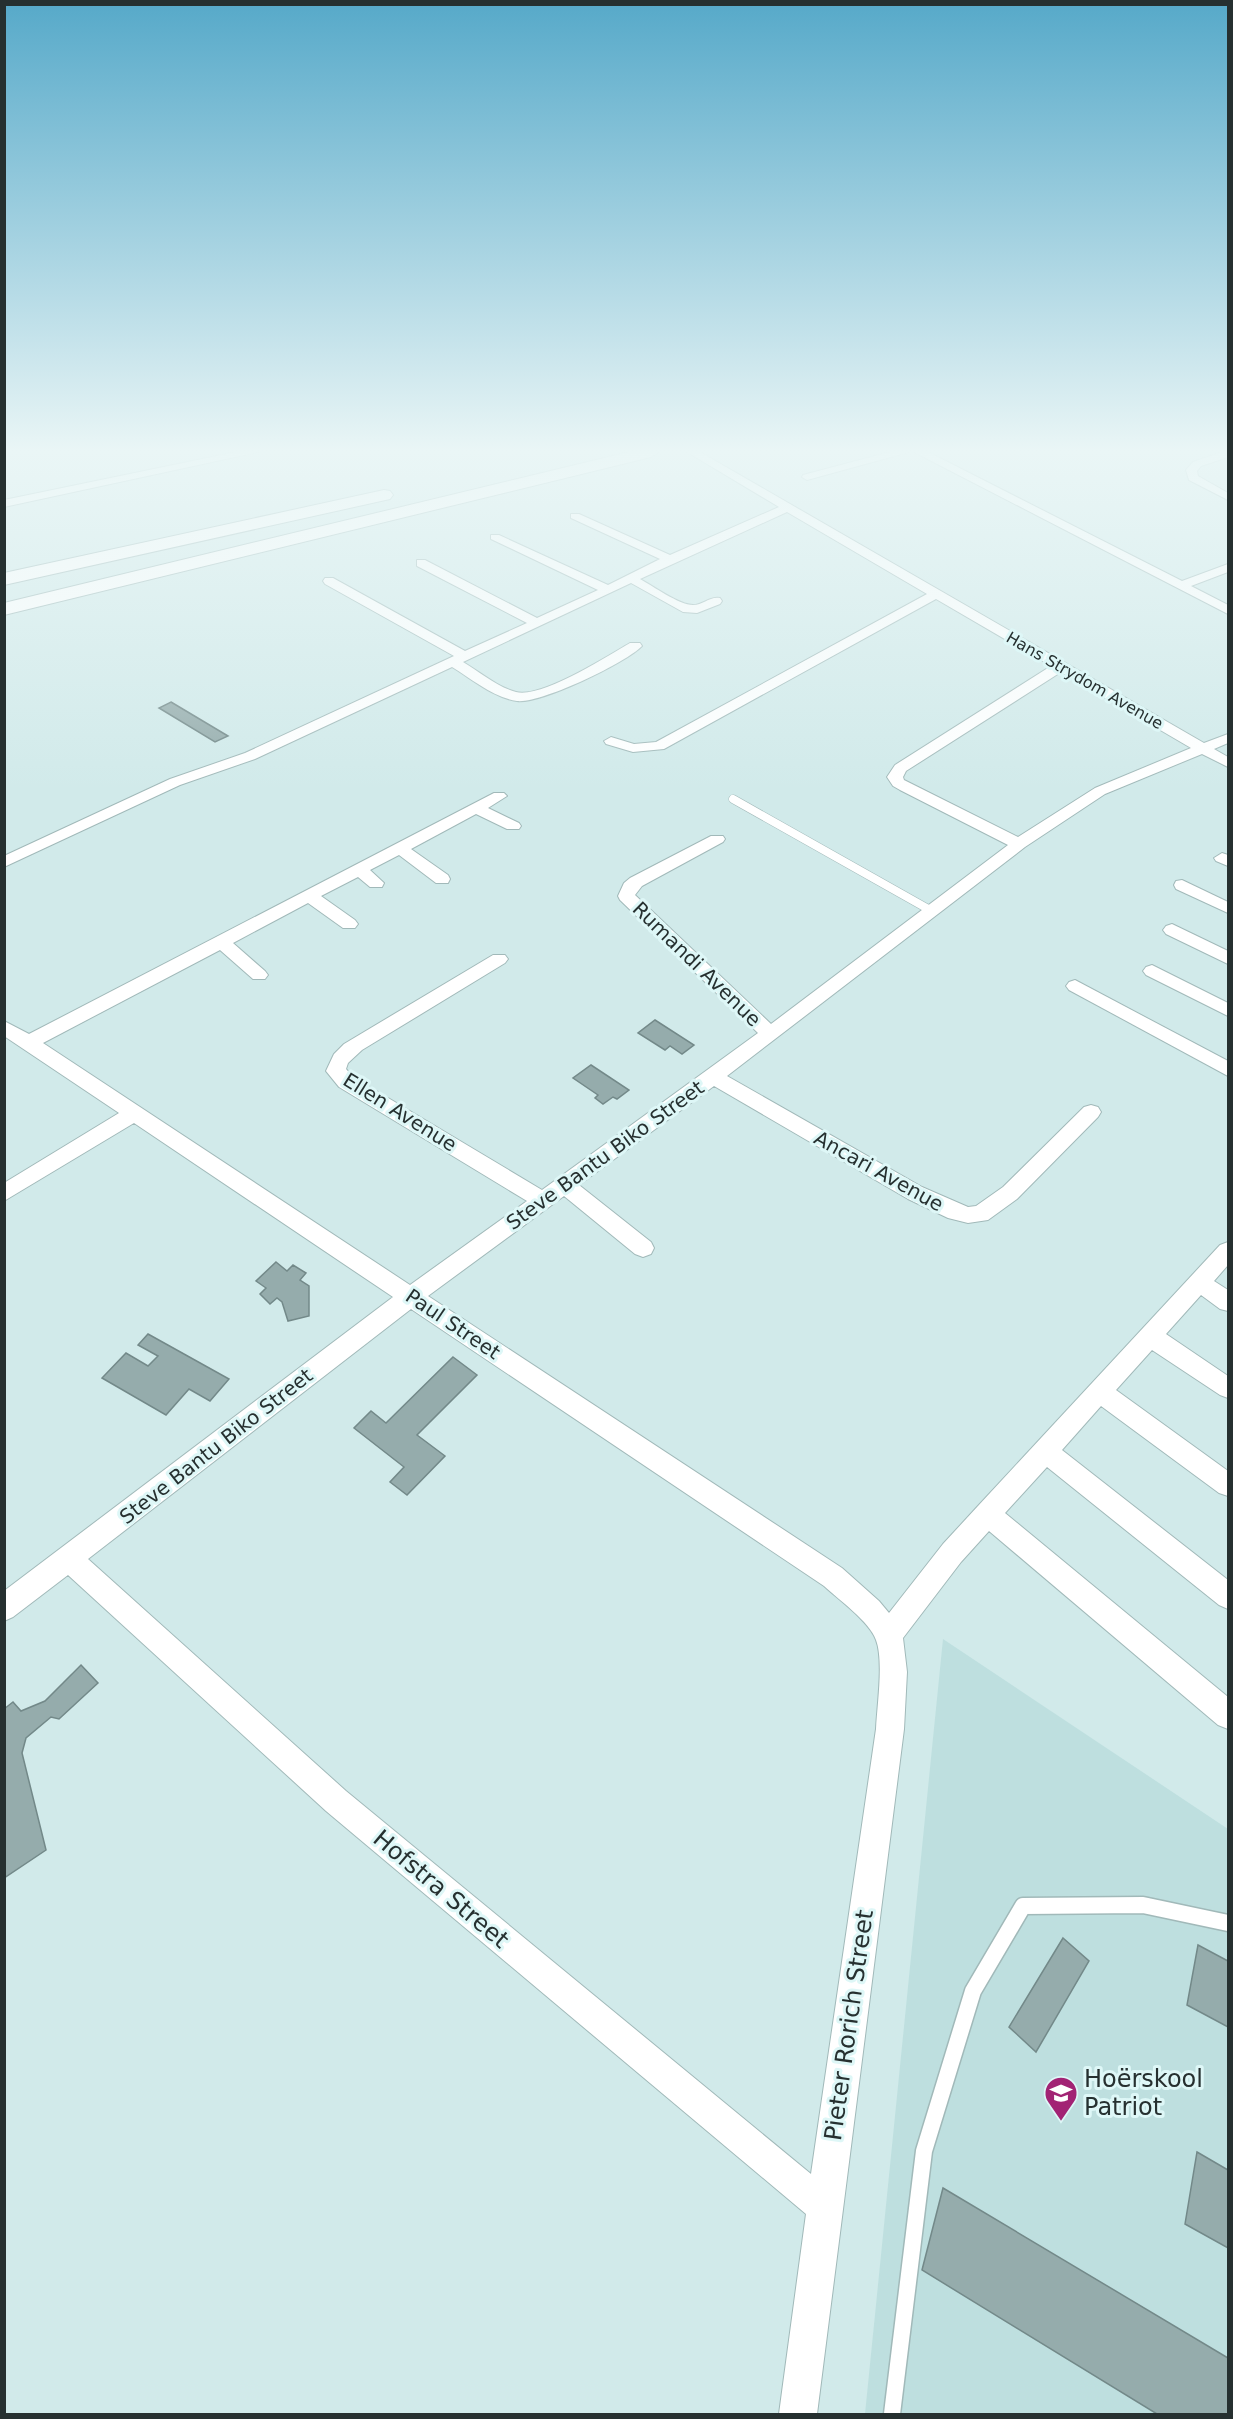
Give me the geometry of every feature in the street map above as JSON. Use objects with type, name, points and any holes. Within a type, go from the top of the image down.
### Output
[{"type":"highway","points":[[4,579],[68,565]]},
{"type":"highway","points":[[4,609],[186,565]]},
{"type":"street","points":[[427,565],[537,622]]},
{"type":"street","points":[[553,565],[608,591]]},
{"type":"street","points":[[4,862],[175,782],[250,756],[608,591],[659,565]]},
{"type":"street","name":"Hans Strydom Avenue","points":[[888,565],[1228,763]]},
{"type":"street","points":[[1140,565],[1228,610]]},
{"type":"street","points":[[1181,586],[1228,568]]},
{"type":"street","points":[[632,579],[683,608],[698,609],[716,601]]},
{"type":"street","points":[[329,581],[458,659],[514,697],[530,699],[549,691],[635,646]]},
{"type":"street","points":[[611,741],[633,748],[659,746],[938,593]]},
{"type":"street","points":[[1019,844],[905,787],[898,783],[895,777],[900,768],[1061,666]]},
{"type":"street","name":"Steve Bantu Biko Street","points":[[4,1608],[70,1560],[411,1296],[713,1077],[1019,844],[1100,791],[1228,738]]},
{"type":"street","points":[[28,1043],[499,796]]},
{"type":"street","points":[[476,808],[513,826]]},
{"type":"street","name":"Rumandi Avenue","points":[[717,839],[636,882],[630,886],[626,896],[769,1033]]},
{"type":"street","points":[[400,848],[442,879]]},
{"type":"street","points":[[359,870],[376,883]]},
{"type":"street","points":[[1182,885],[1228,908]]},
{"type":"street","points":[[310,896],[349,924]]},
{"type":"street","points":[[1172,930],[1228,958]]},
{"type":"street","points":[[222,942],[259,975]]},
{"type":"street","name":"Ellen Avenue","points":[[499,959],[359,1043],[341,1058],[336,1071],[346,1082],[543,1200]]},
{"type":"street","points":[[1152,970],[1228,1010]]},
{"type":"street","points":[[1075,986],[1228,1069]]},
{"type":"street","name":"Paul Street","points":[[4,1027],[833,1577],[870,1610],[889,1634]]},
{"type":"street","name":"Ancari Avenue","points":[[713,1077],[915,1193],[955,1212],[968,1215],[981,1214],[1010,1193],[1091,1112]]},
{"type":"street","points":[[4,1193],[135,1113]]},
{"type":"street","points":[[565,1185],[642,1248]]},
{"type":"street","points":[[889,1634],[952,1553],[1228,1251]]},
{"type":"street","points":[[1199,1282],[1228,1302]]},
{"type":"street","points":[[1150,1335],[1228,1388]]},
{"type":"street","points":[[1099,1391],[1228,1485]]},
{"type":"street","points":[[1045,1451],[1228,1596]]},
{"type":"street","points":[[987,1514],[1228,1715]]},
{"type":"street","name":"Hofstra Street","points":[[70,1560],[336,1802],[824,2207]]},
{"type":"street","name":"Pieter Rorich Street","points":[[798,2415],[824,2207],[890,1729],[893,1672],[889,1634]]},
{"type":"lane","points":[[734,799],[930,910]]},
{"type":"lane","points":[[892,2415],[924,2151],[973,1991],[1023,1906],[1143,1905],[1228,1923]]},
{"type":"shaded area","name":"Hoërskool Patriot","points":[[943,1639],[1228,1829],[1228,2414],[865,2414]]},
{"type":"building","points":[[171,702],[228,736],[215,742],[159,708]]},
{"type":"building","points":[[655,1020],[694,1045],[682,1054],[670,1046],[665,1050],[638,1033]]},
{"type":"building","points":[[591,1065],[629,1090],[617,1099],[613,1097],[603,1104],[595,1098],[598,1095],[573,1078]]},
{"type":"building","points":[[276,1262],[287,1271],[293,1265],[306,1273],[300,1280],[309,1286],[309,1316],[288,1321],[282,1302],[277,1298],[270,1304],[260,1294],[266,1288],[256,1281]]},
{"type":"building","points":[[148,1334],[229,1379],[210,1401],[189,1389],[166,1415],[102,1378],[126,1353],[148,1366],[158,1356],[138,1345]]},
{"type":"building","points":[[453,1357],[477,1375],[417,1435],[445,1456],[407,1495],[390,1482],[404,1467],[354,1428],[371,1411],[386,1423]]},
{"type":"building","points":[[81,1665],[98,1683],[59,1719],[51,1717],[26,1738],[22,1753],[46,1850],[4,1878],[4,1709],[13,1702],[21,1711],[45,1701]]},
{"type":"building","points":[[1063,1938],[1089,1961],[1036,2052],[1009,2027]]},
{"type":"building","points":[[1198,1945],[1228,1961],[1228,2027],[1187,2005]]},
{"type":"building","points":[[1197,2152],[1228,2170],[1228,2248],[1185,2224]]},
{"type":"building","points":[[943,2188],[1228,2358],[1228,2414],[1157,2414],[922,2270]]},
{"type":"place","name":"Hoërskool Patriot","points":[[1061,2122]]}]
